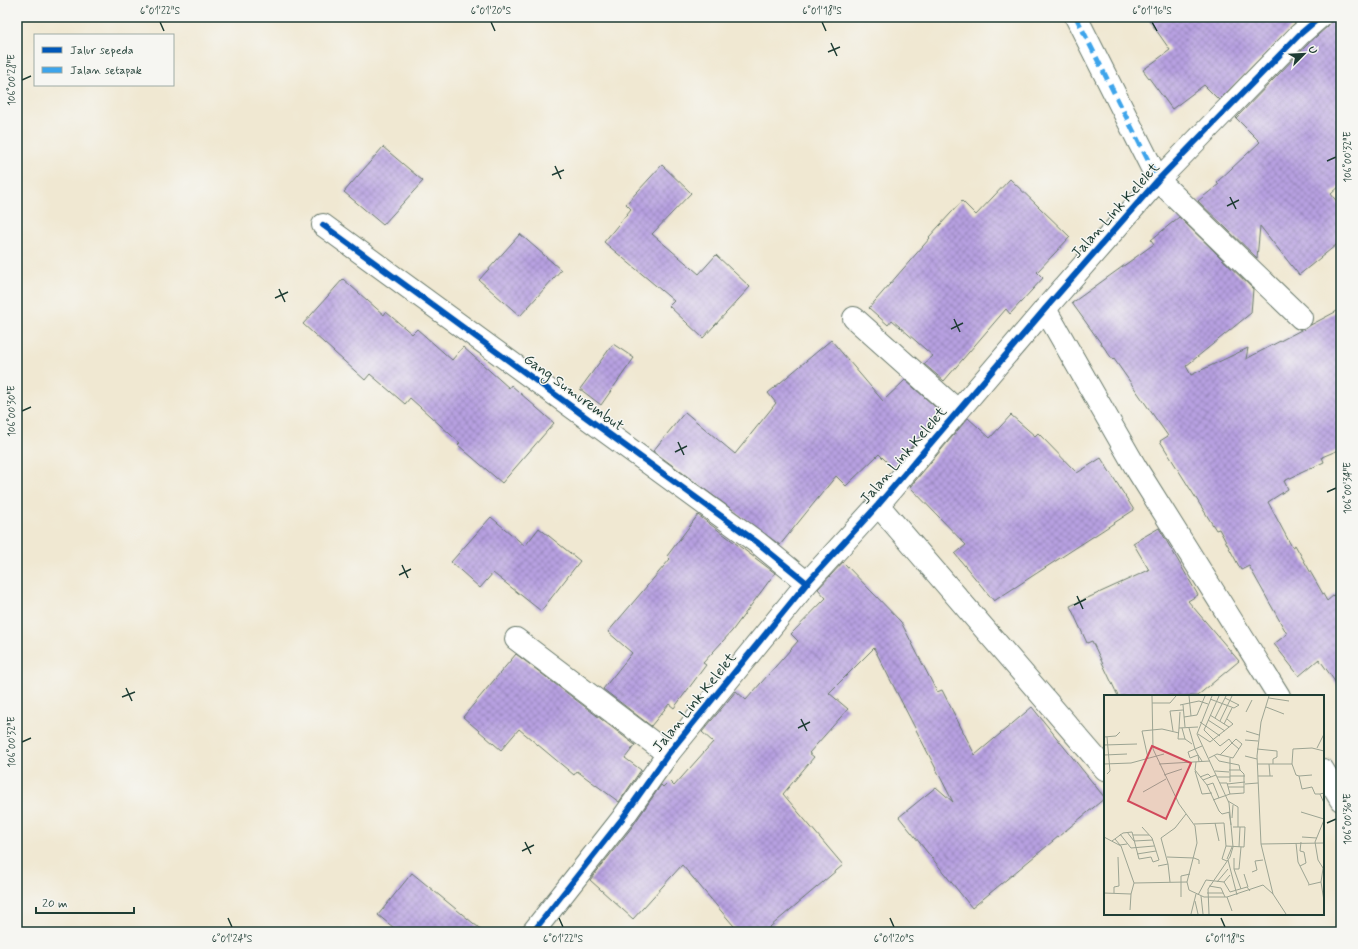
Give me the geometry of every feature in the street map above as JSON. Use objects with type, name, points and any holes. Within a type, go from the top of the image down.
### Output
[{"type":"street","points":[[1076,17],[1158,180],[1301,318]]},
{"type":"street","name":"Jalan Link Kelelet","points":[[532,932],[622,820],[668,754],[807,583],[878,505],[1045,309],[1158,180],[1299,35],[1320,17]]},
{"type":"street","name":"Gang Sumurembut","points":[[323,225],[758,543],[807,583]]},
{"type":"street","points":[[1045,309],[1136,468],[1278,695]]},
{"type":"street","points":[[854,318],[958,411]]},
{"type":"street","points":[[878,505],[1104,768]]},
{"type":"street","points":[[516,639],[668,754]]},
{"type":"street","points":[[1324,772],[1341,800]]},
{"type":"building","points":[[1147,17],[1301,17],[1219,100],[1204,85],[1172,109],[1143,70],[1170,50]]},
{"type":"building","points":[[1332,17],[1341,27],[1341,185],[1331,194],[1341,207],[1341,241],[1299,275],[1260,226],[1257,258],[1198,201],[1219,184],[1217,182],[1260,142],[1236,118],[1308,44],[1328,26]]},
{"type":"building","points":[[383,147],[423,181],[383,225],[344,192]]},
{"type":"building","points":[[662,165],[691,193],[652,234],[699,274],[716,255],[750,287],[703,338],[669,306],[674,301],[604,242],[631,209],[626,204]]},
{"type":"building","points":[[1010,179],[1070,237],[1037,272],[1043,278],[1010,314],[1006,309],[944,381],[924,364],[933,356],[892,320],[888,325],[869,308],[930,238],[929,237],[962,201],[976,215]]},
{"type":"building","points":[[1179,217],[1253,289],[1251,313],[1186,366],[1191,375],[1248,348],[1246,359],[1341,309],[1341,449],[1322,457],[1324,462],[1284,481],[1288,489],[1268,502],[1292,547],[1295,545],[1327,601],[1341,589],[1341,690],[1319,659],[1299,676],[1274,644],[1287,634],[1249,566],[1241,570],[1219,529],[1216,530],[1160,441],[1168,436],[1114,359],[1113,360],[1072,303],[1154,244],[1151,240]]},
{"type":"building","points":[[520,234],[561,270],[520,316],[479,280]]},
{"type":"building","points":[[343,279],[384,315],[386,312],[412,334],[417,329],[452,360],[463,347],[509,388],[511,385],[554,423],[502,483],[458,445],[460,443],[410,398],[405,404],[370,374],[365,380],[303,324]]},
{"type":"building","points":[[831,340],[883,401],[905,380],[941,412],[893,468],[879,454],[846,486],[836,476],[780,545],[653,451],[685,412],[735,454],[776,403],[768,393]]},
{"type":"building","points":[[613,344],[634,358],[601,405],[580,389]]},
{"type":"building","points":[[1011,415],[1035,436],[1038,433],[1077,473],[1101,458],[1134,510],[994,601],[955,554],[966,545],[910,487],[968,418],[990,438]]},
{"type":"building","points":[[698,515],[775,573],[732,631],[703,663],[706,665],[674,708],[669,704],[651,726],[603,689],[632,653],[608,632],[670,559],[667,556]]},
{"type":"building","points":[[491,517],[525,546],[539,528],[580,561],[541,611],[493,573],[480,588],[451,562]]},
{"type":"building","points":[[1159,528],[1198,595],[1188,601],[1239,661],[1198,695],[1118,695],[1092,641],[1087,643],[1070,606],[1149,570],[1133,543]]},
{"type":"building","points":[[843,562],[901,622],[937,692],[942,690],[975,755],[1032,707],[1104,797],[1104,799],[972,908],[899,817],[936,787],[953,802],[874,648],[829,693],[848,709],[809,753],[814,757],[783,794],[843,865],[764,932],[739,932],[682,865],[633,919],[590,880],[632,827],[661,785],[663,787],[669,781],[674,786],[713,742],[702,732],[736,691],[746,700],[798,641],[791,634],[826,598],[818,589]]},
{"type":"building","points":[[516,654],[635,745],[625,758],[641,770],[619,802],[577,771],[574,775],[519,729],[501,750],[463,717]]},
{"type":"building","points":[[412,873],[484,932],[399,932],[378,915]]},
{"type":"marked path","points":[[1076,17],[1158,180]]},
{"type":"cycle path","points":[[533,932],[622,819],[668,754],[807,583],[878,505],[1045,309],[1158,180],[1299,35],[1320,17]]},
{"type":"cycle path","points":[[323,225],[758,543],[807,583]]}]
